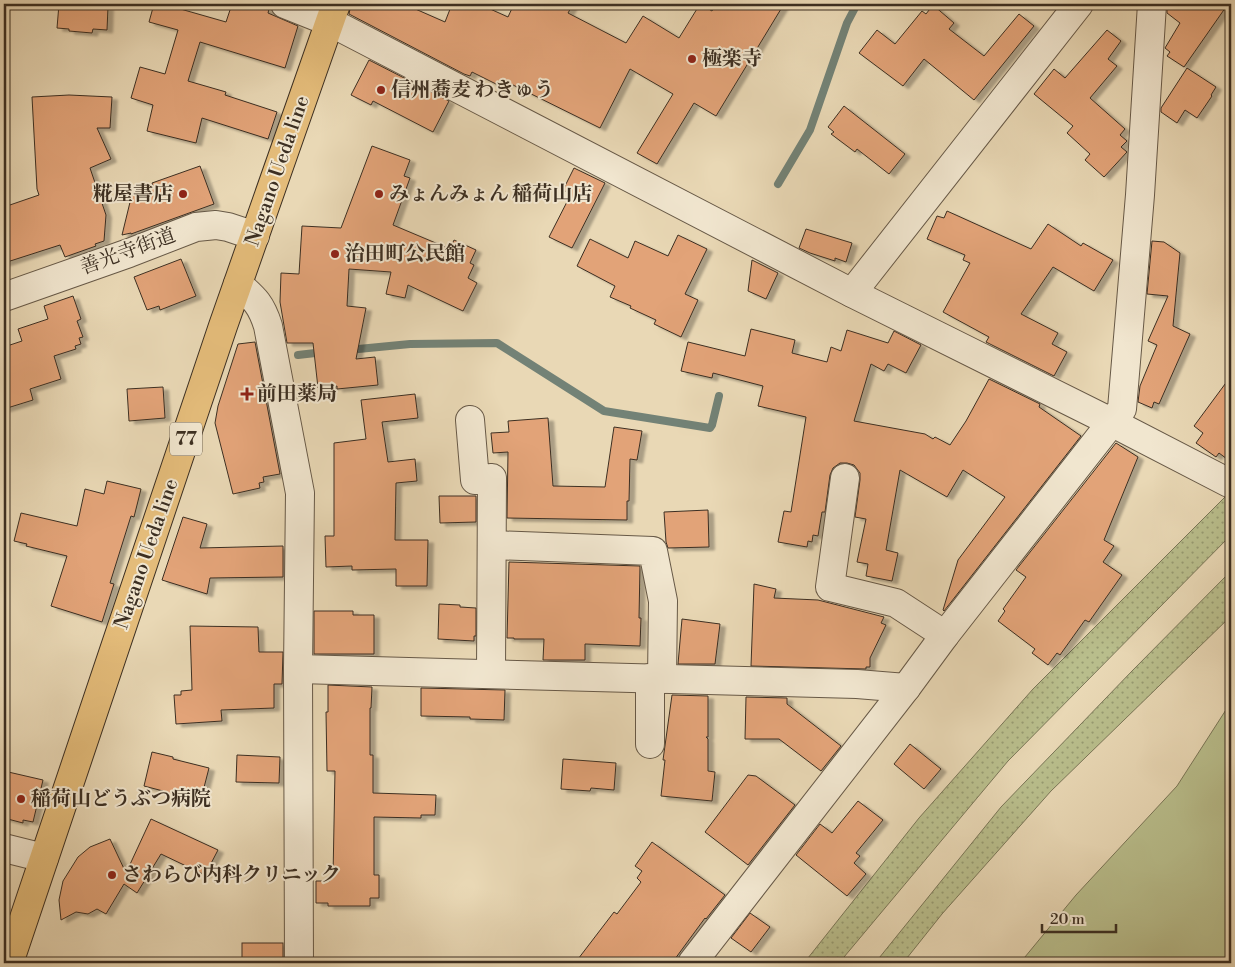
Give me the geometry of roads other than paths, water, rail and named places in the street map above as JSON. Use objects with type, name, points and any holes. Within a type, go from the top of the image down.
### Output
[{"type":"main road","name":"Nagano Ueda line","points":[[9,963],[238,284],[333,13]]},
{"type":"street","points":[[285,4],[333,13],[852,293],[1230,483]]},
{"type":"street","points":[[852,293],[1079,4]]},
{"type":"street","points":[[692,963],[906,688],[944,635],[1122,409],[1140,195],[1152,4]]},
{"type":"street","name":"善光寺街道","points":[[4,297],[196,227],[228,227],[255,236]]},
{"type":"street","points":[[238,284],[257,300],[268,326],[300,493],[298,669],[299,963]]},
{"type":"street","points":[[470,420],[475,480],[492,478],[491,674]]},
{"type":"street","points":[[846,478],[830,587],[896,603],[944,635]]},
{"type":"street","points":[[492,545],[653,551],[663,601],[650,744]]},
{"type":"street","points":[[298,669],[857,684],[906,688]]},
{"type":"street","points":[[4,848],[44,858]]},
{"type":"waterway","points":[[778,184],[810,130],[847,23],[857,4]]},
{"type":"waterway","points":[[348,350],[410,344],[497,343],[604,411],[710,428],[719,396]]},
{"type":"waterway","points":[[298,355],[324,352]]},
{"type":"place","name":"極楽寺","points":[[692,59]]},
{"type":"place","name":"信州蕎麦 わきゅう","points":[[381,90]]},
{"type":"place","name":"糀屋書店","points":[[183,194]]},
{"type":"place","name":"みょんみょん 稲荷山店","points":[[379,194]]},
{"type":"place","name":"治田町公民館","points":[[335,254]]},
{"type":"place","name":"前田薬局","points":[[247,394]]},
{"type":"place","name":"稲荷山どうぶつ病院","points":[[21,799]]},
{"type":"place","name":"さわらび内科クリニック","points":[[112,875]]}]
